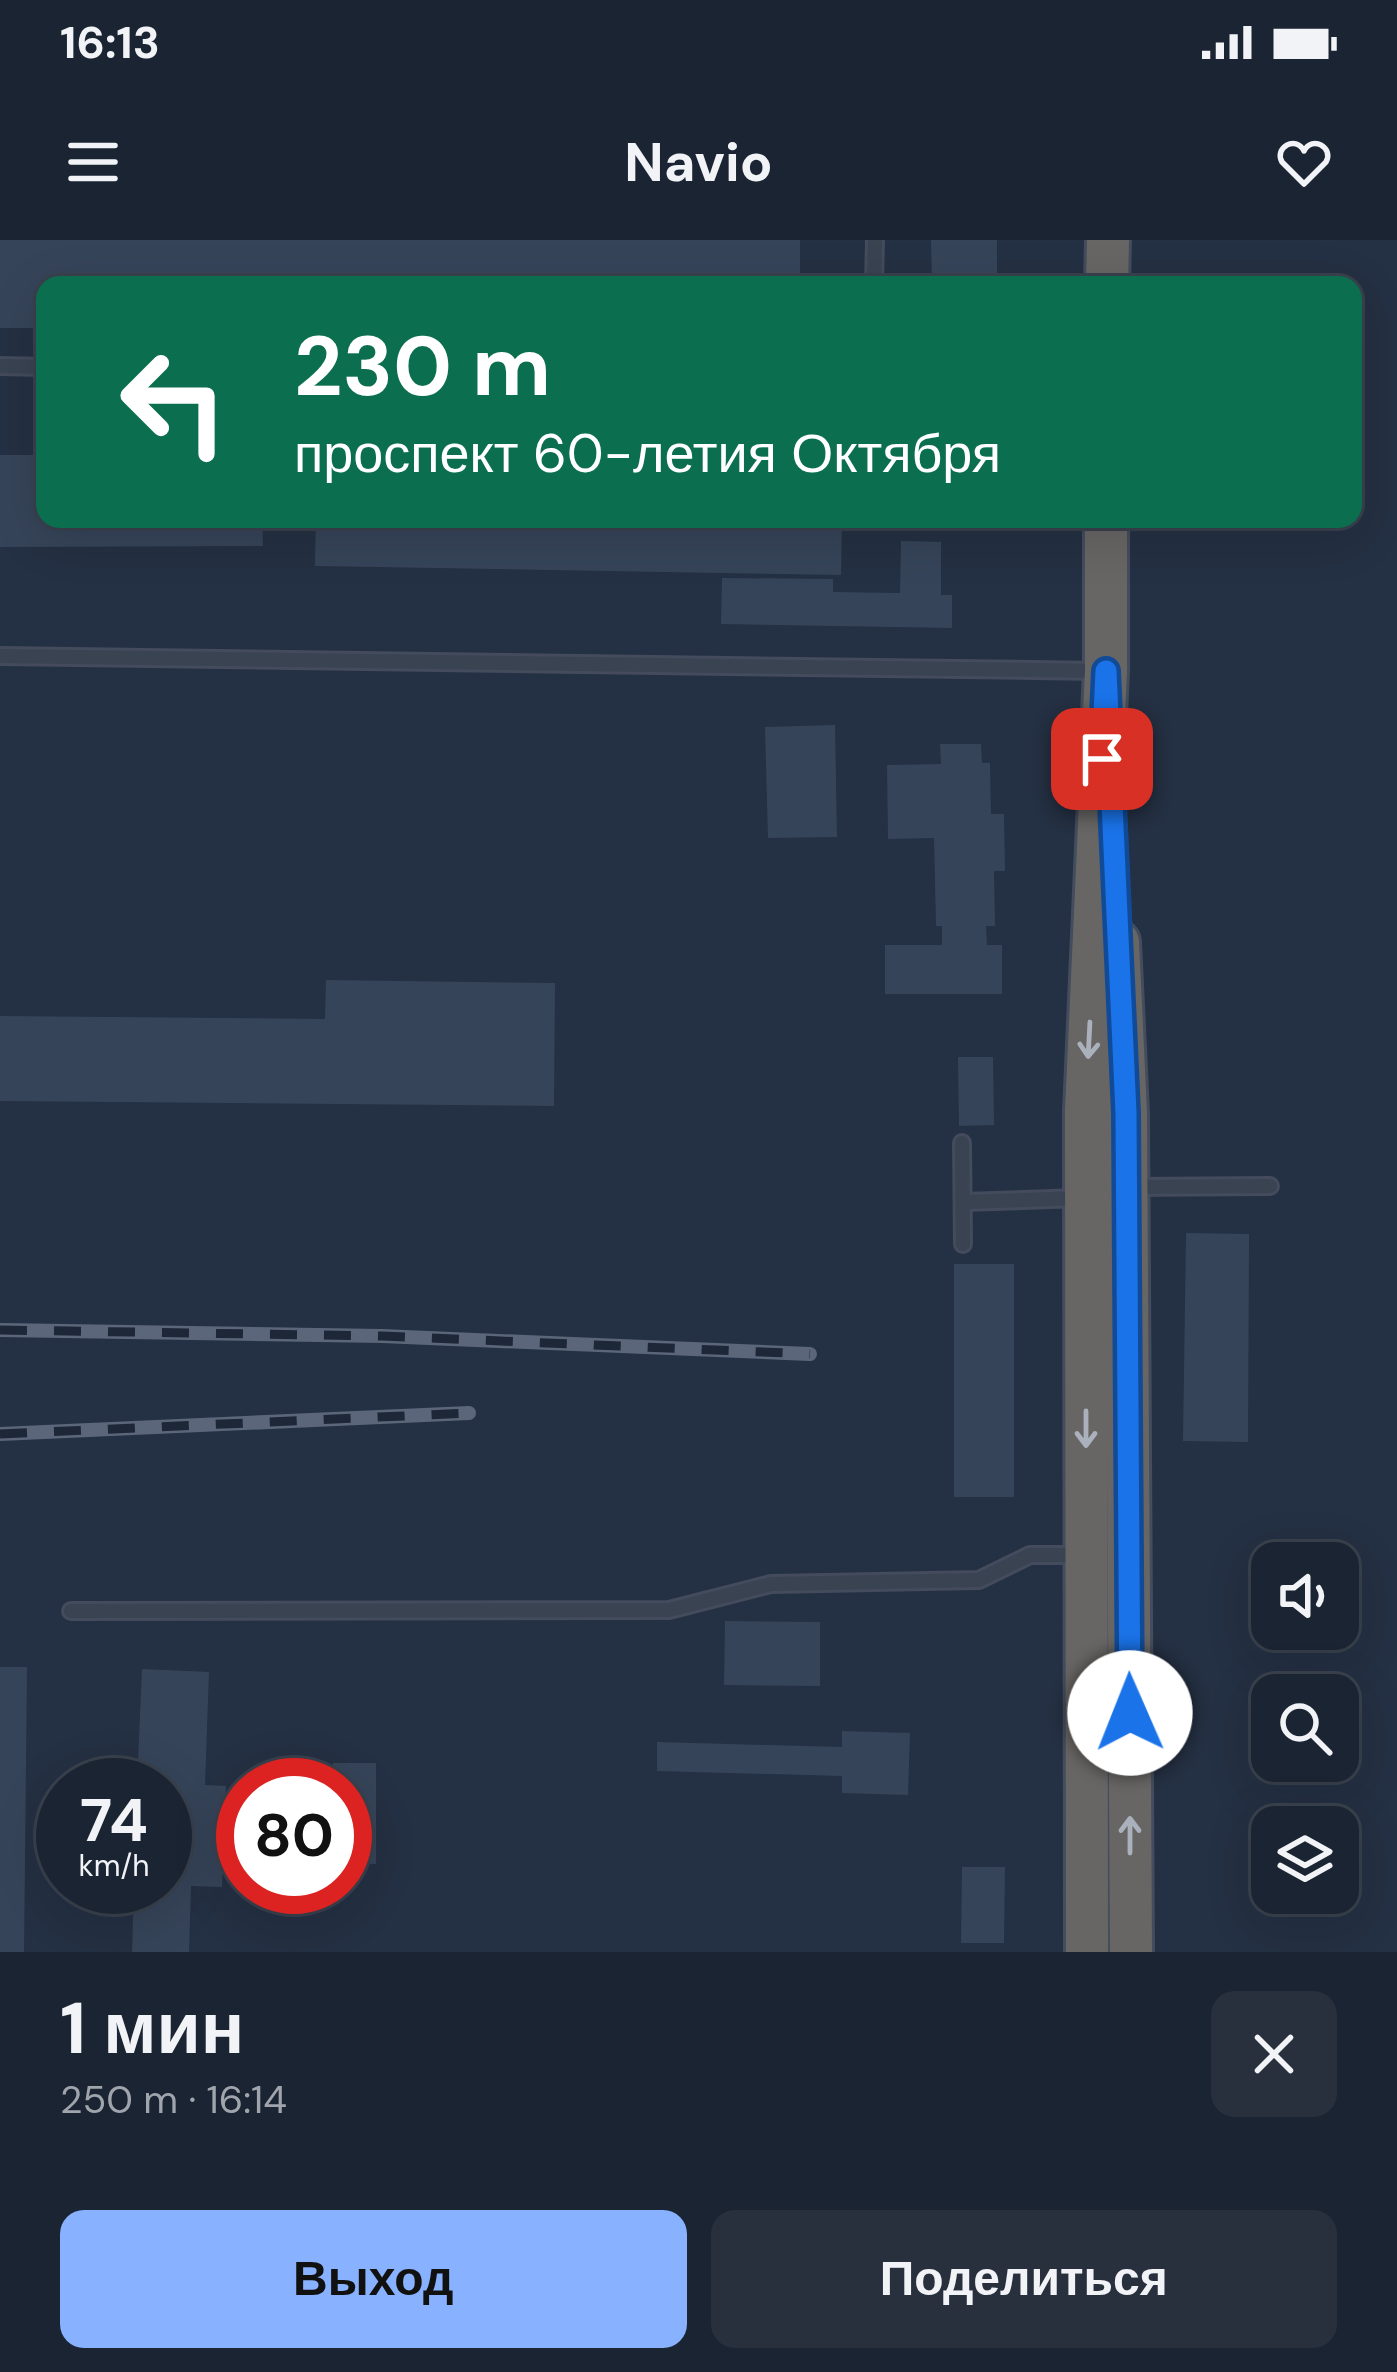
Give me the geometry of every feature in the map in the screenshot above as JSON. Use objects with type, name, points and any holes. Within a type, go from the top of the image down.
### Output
[{"type":"highway","points":[[1107,276],[1108,240]]},
{"type":"highway","points":[[1106,528],[1106,1193],[1131,1952]]},
{"type":"highway","points":[[1087,1952],[1087,1555],[1106,1193]]},
{"type":"lane","points":[[874,240],[874,276]]},
{"type":"lane","points":[[0,366],[36,367]]},
{"type":"lane","points":[[0,656],[1106,671]]},
{"type":"lane","points":[[962,1143],[963,1244]]},
{"type":"lane","points":[[963,1202],[1270,1186]]},
{"type":"lane","points":[[71,1611],[669,1610],[771,1584],[979,1580],[1030,1556],[1087,1555]]},
{"type":"building","points":[[0,240],[800,240],[800,276],[36,276],[36,328],[0,328]]},
{"type":"building","points":[[931,240],[997,240],[997,276],[932,276]]},
{"type":"building","points":[[0,455],[36,455],[36,528],[262,528],[263,546],[0,547]]},
{"type":"building","points":[[316,528],[842,528],[841,575],[315,566]]},
{"type":"building","points":[[901,541],[941,542],[941,595],[952,595],[952,628],[721,624],[722,578],[833,579],[833,592],[900,593]]},
{"type":"building","points":[[835,725],[837,837],[768,838],[765,727]]},
{"type":"building","points":[[940,744],[981,744],[982,763],[990,763],[991,814],[1004,814],[1005,871],[994,871],[995,926],[986,926],[987,945],[1002,945],[1002,994],[885,994],[885,945],[942,945],[942,926],[936,926],[934,838],[888,839],[887,765],[941,764]]},
{"type":"building","points":[[326,980],[555,983],[554,1106],[0,1101],[0,1016],[325,1019]]},
{"type":"building","points":[[958,1057],[993,1057],[994,1125],[959,1126]]},
{"type":"building","points":[[1186,1233],[1249,1234],[1248,1442],[1183,1441]]},
{"type":"building","points":[[954,1264],[1014,1264],[1014,1497],[954,1497]]},
{"type":"building","points":[[725,1621],[820,1622],[820,1686],[724,1685]]},
{"type":"building","points":[[0,1667],[27,1667],[24,1952],[0,1952]]},
{"type":"building","points":[[142,1669],[209,1672],[205,1785],[216,1786],[216,1887],[192,1886],[192,1758],[138,1758]]},
{"type":"building","points":[[842,1731],[910,1733],[908,1795],[842,1793],[842,1776],[657,1771],[657,1742],[842,1747]]},
{"type":"building","points":[[372,1763],[376,1763],[376,1864],[372,1864]]},
{"type":"building","points":[[962,1867],[1005,1867],[1004,1943],[961,1943]]},
{"type":"building","points":[[133,1914],[190,1914],[189,1952],[132,1952]]},
{"type":"railway","points":[[0,1330],[382,1336],[810,1354]]},
{"type":"railway","points":[[0,1434],[469,1413]]},
{"type":"route","points":[[1102,759],[1106,671],[1126,1113],[1130,1713]]}]
